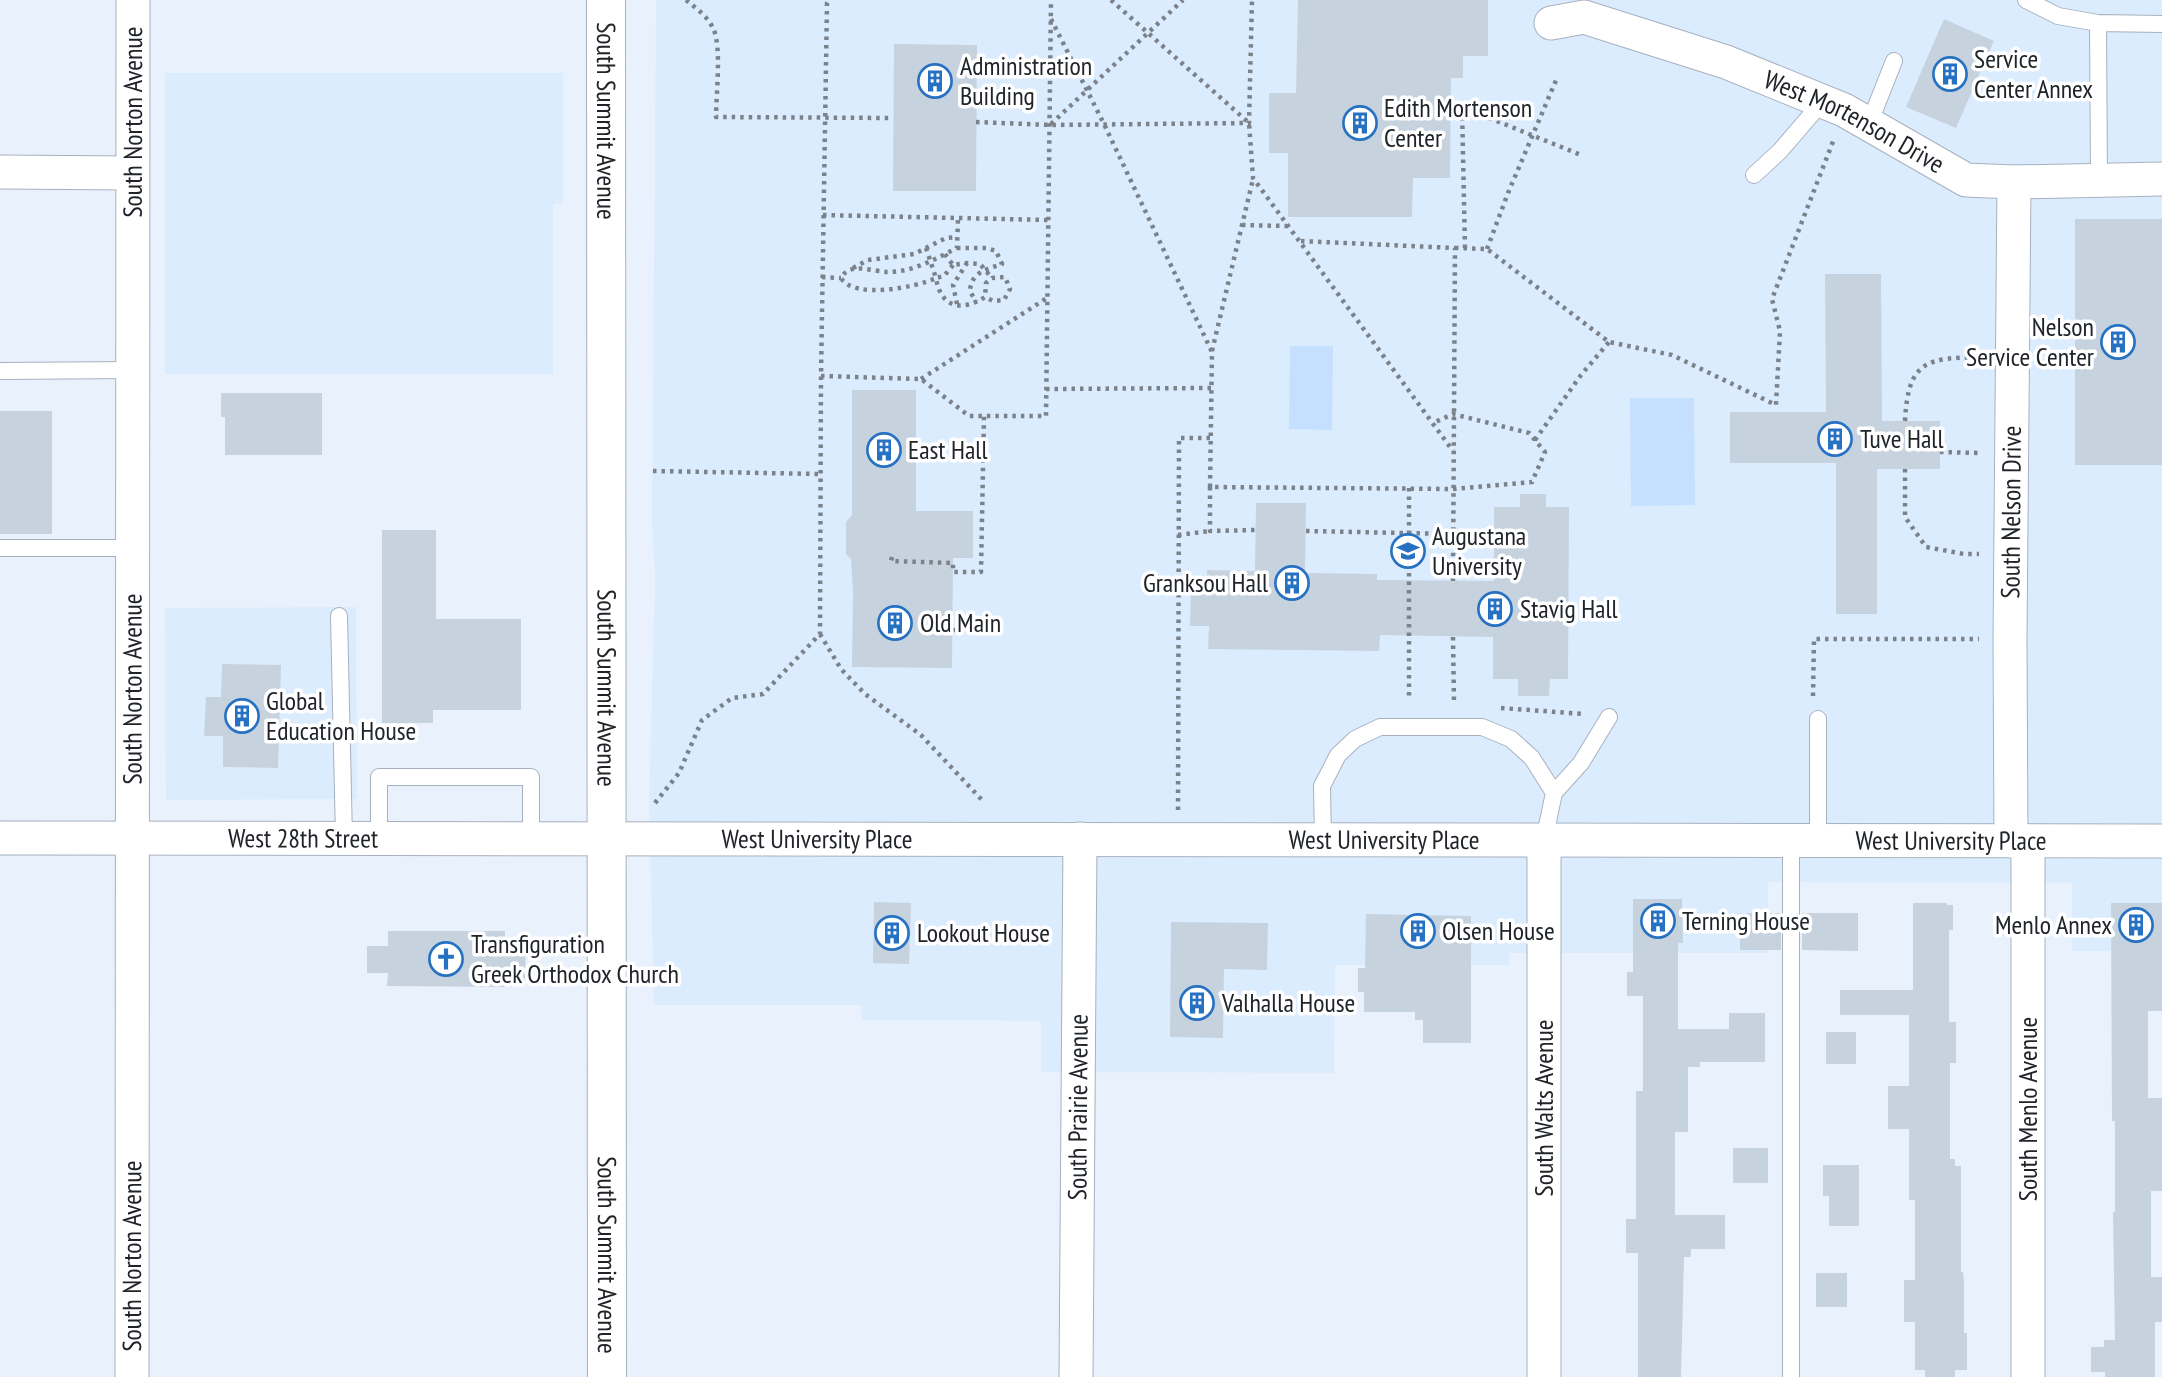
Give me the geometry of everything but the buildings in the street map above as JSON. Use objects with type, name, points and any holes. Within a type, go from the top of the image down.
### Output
[{"type":"street","name":"South Norton Avenue","points":[[132,1377],[133,0]]},
{"type":"street","name":"South Summit Avenue","points":[[606,0],[607,1377]]},
{"type":"street","name":"West Mortenson Drive","points":[[1551,23],[1584,17],[1726,62],[1845,111],[1966,180],[2014,182],[2162,179]]},
{"type":"street","points":[[0,172],[132,173]]},
{"type":"street","name":"South Nelson Drive","points":[[2014,182],[2011,554],[2020,841]]},
{"type":"street","name":"West 28th Street","points":[[0,838],[607,839]]},
{"type":"street","name":"West University Place","points":[[607,839],[2162,841]]},
{"type":"street","name":"South Prairie Avenue","points":[[1076,1377],[1080,839]]},
{"type":"street","name":"South Walts Avenue","points":[[1544,840],[1544,1377]]},
{"type":"street","name":"South Menlo Avenue","points":[[2020,841],[2028,1377]]},
{"type":"lane","points":[[2026,0],[2058,16],[2098,23],[2162,24]]},
{"type":"lane","points":[[2098,23],[2099,179]]},
{"type":"lane","points":[[1754,175],[1780,151],[1845,111],[1894,61]]},
{"type":"lane","points":[[0,371],[133,370]]},
{"type":"lane","points":[[0,548],[133,548]]},
{"type":"lane","points":[[339,616],[344,838]]},
{"type":"lane","points":[[1791,1377],[1804,841],[1815,713]]},
{"type":"lane","points":[[1544,840],[1553,793],[1581,763],[1609,717]]},
{"type":"lane","points":[[1323,840],[1322,786],[1338,755],[1354,739],[1380,727],[1482,727],[1511,739],[1532,758],[1553,793]]},
{"type":"lane","points":[[379,838],[379,777],[531,777],[531,838]]},
{"type":"path","points":[[686,0],[701,12],[717,38],[716,117],[893,118]]},
{"type":"path","points":[[829,0],[822,277],[820,634],[841,669],[864,694],[921,735],[982,800]]},
{"type":"path","points":[[921,379],[969,416],[1046,416],[1051,0]]},
{"type":"path","points":[[1111,0],[1249,123]]},
{"type":"path","points":[[1051,125],[1183,0]]},
{"type":"path","points":[[1210,531],[1212,352],[1253,178],[1249,123],[1252,0]]},
{"type":"path","points":[[1051,19],[1212,352]]},
{"type":"path","points":[[1487,249],[1557,78]]},
{"type":"path","points":[[1465,248],[1462,107],[1581,155]]},
{"type":"path","points":[[1300,241],[1487,249],[1609,342],[1672,355],[1776,405],[1780,331],[1772,299],[1845,111]]},
{"type":"path","points":[[976,122],[1051,125],[1249,123]]},
{"type":"path","points":[[1253,178],[1453,451]]},
{"type":"path","points":[[823,215],[1048,220]]},
{"type":"path","points":[[957,248],[958,219]]},
{"type":"path","points":[[1242,225],[1288,226]]},
{"type":"path","points":[[841,278],[844,272],[868,260],[905,256],[946,238],[957,237]]},
{"type":"path","points":[[926,248],[939,294],[946,301],[965,306],[985,297]]},
{"type":"path","points":[[852,268],[888,272],[911,269],[957,248],[986,248],[996,251],[1002,264],[985,268],[969,286],[976,302]]},
{"type":"path","points":[[1453,581],[1455,248]]},
{"type":"path","points":[[945,254],[953,265]]},
{"type":"path","points":[[822,277],[841,278],[849,286],[890,290],[921,285],[944,276],[953,265],[968,263],[980,264],[992,278]]},
{"type":"path","points":[[957,304],[953,285],[968,263]]},
{"type":"path","points":[[1005,277],[1010,289],[1009,296],[1000,302],[985,297],[986,283],[992,278],[1005,277]]},
{"type":"path","points":[[821,376],[921,379],[1047,298]]},
{"type":"path","points":[[1535,440],[1581,375],[1609,342]]},
{"type":"path","points":[[1905,421],[1910,383],[1924,365],[1943,357],[2013,356]]},
{"type":"path","points":[[1046,389],[1211,388]]},
{"type":"path","points":[[1210,486],[1453,489],[1532,482],[1545,452],[1529,433],[1453,414],[1433,423]]},
{"type":"path","points":[[892,557],[891,561],[953,563],[953,572],[981,572],[984,416]]},
{"type":"path","points":[[1178,800],[1179,438],[1211,438]]},
{"type":"path","points":[[1940,452],[1971,453]]},
{"type":"path","points":[[1905,469],[1905,517],[1926,547],[1964,554],[2011,554]]},
{"type":"path","points":[[653,471],[820,474]]},
{"type":"path","points":[[1409,488],[1409,700]]},
{"type":"path","points":[[1178,535],[1256,530]]},
{"type":"path","points":[[1306,531],[1453,534]]},
{"type":"path","points":[[952,630],[989,630]]},
{"type":"path","points":[[654,803],[679,773],[702,720],[732,698],[763,694],[820,634]]},
{"type":"path","points":[[1454,637],[1454,704]]},
{"type":"path","points":[[1815,713],[1814,639],[1972,639]]},
{"type":"path","points":[[1500,708],[1609,717]]},
{"type":"shaded area","name":"Augustana University","points":[[656,0],[2162,0],[2162,951],[2072,951],[2072,883],[1768,882],[1768,953],[1510,953],[1509,965],[1335,965],[1334,1073],[1041,1072],[1041,1021],[862,1020],[861,1005],[654,1005],[649,803],[655,580],[652,522]]},
{"type":"shaded area","points":[[165,73],[563,73],[563,204],[553,204],[553,374],[165,374]]},
{"type":"shaded area","points":[[1290,346],[1333,346],[1332,430],[1289,429]]},
{"type":"shaded area","points":[[1630,398],[1694,398],[1695,505],[1631,506]]},
{"type":"shaded area","points":[[356,607],[357,799],[166,800],[165,608]]},
{"type":"place","name":"Service Center Annex","points":[[1950,74]]},
{"type":"place","name":"Administration Building","points":[[935,81]]},
{"type":"place","name":"Edith Mortenson Center","points":[[1360,123]]},
{"type":"place","name":"Nelson Service Center","points":[[2118,342]]},
{"type":"place","name":"Tuve Hall","points":[[1835,439]]},
{"type":"place","name":"East Hall","points":[[884,450]]},
{"type":"place","name":"Augustana University","points":[[1408,551]]},
{"type":"place","name":"Granksou Hall","points":[[1292,583]]},
{"type":"place","name":"Stavig Hall","points":[[1495,609]]},
{"type":"place","name":"Old Main","points":[[895,623]]},
{"type":"place","name":"Global Education House","points":[[242,716]]},
{"type":"place","name":"Terning House","points":[[1658,921]]},
{"type":"place","name":"Menlo Annex","points":[[2136,925]]},
{"type":"place","name":"Olsen House","points":[[1418,931]]},
{"type":"place","name":"Lookout House","points":[[892,933]]},
{"type":"place","name":"Transfiguration Greek Orthodox Church","points":[[446,959]]},
{"type":"place","name":"Valhalla House","points":[[1197,1003]]}]
